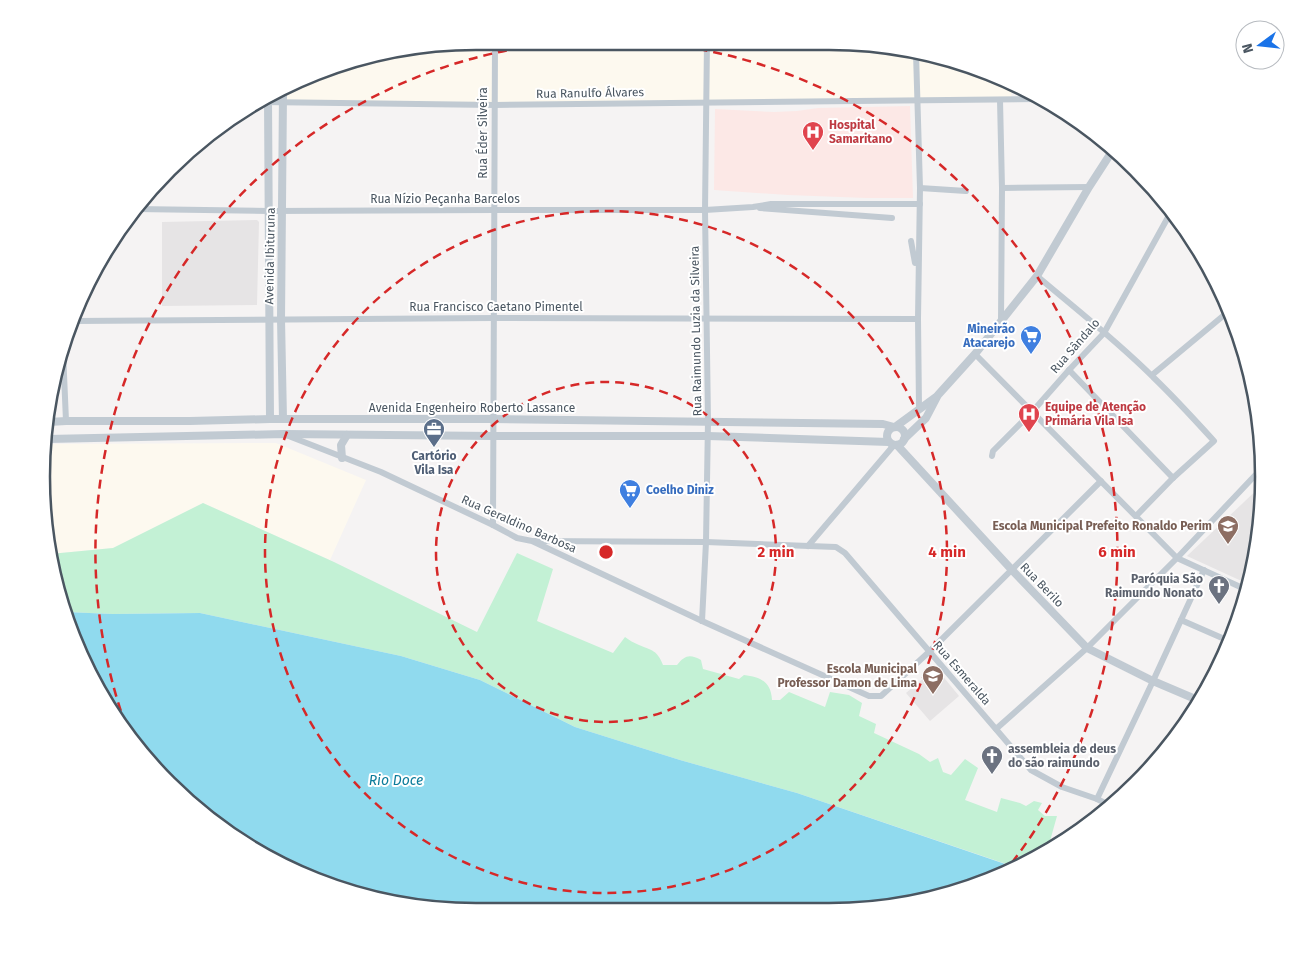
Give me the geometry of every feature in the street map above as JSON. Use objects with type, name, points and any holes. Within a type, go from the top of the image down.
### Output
[{"type":"street","name":"Rua Éder Silveira","points":[[493,525],[495,50]]},
{"type":"street","name":"Rua Raimundo Luzia da Silveira","points":[[702,621],[708,436],[705,210],[707,50]]},
{"type":"street","points":[[916,59],[920,188],[918,282],[919,408]]},
{"type":"street","name":"Avenida Ibituruna","points":[[283,97],[281,319],[283,419]]},
{"type":"street","name":"Rua Ranulfo Álvares","points":[[274,101],[494,105],[1027,99]]},
{"type":"street","points":[[1000,100],[1002,188],[1001,322]]},
{"type":"street","name":"Avenida Ibituruna","points":[[266,105],[269,212],[270,419]]},
{"type":"street","points":[[52,439],[284,434],[708,436],[900,444],[926,418],[938,396],[975,354],[1037,276],[1109,155]]},
{"type":"street","points":[[1002,188],[1089,187]]},
{"type":"street","points":[[920,188],[966,191]]},
{"type":"street","name":"Rua Nízio Peçanha Barcelos","points":[[753,207],[771,204],[920,204]]},
{"type":"street","name":"Rua Nízio Peçanha Barcelos","points":[[144,210],[269,212],[705,210],[753,207],[892,218]]},
{"type":"street","name":"Rua Sândalo","points":[[992,456],[993,451],[1032,412],[1104,333],[1168,218]]},
{"type":"street","points":[[910,241],[918,282]]},
{"type":"street","points":[[1037,276],[1152,375],[1214,441],[1173,478],[1136,516]]},
{"type":"street","points":[[1152,375],[1224,315]]},
{"type":"street","name":"Rua Francisco Caetano Pimentel","points":[[79,321],[494,318],[918,319]]},
{"type":"street","points":[[975,354],[1177,558],[1240,587]]},
{"type":"street","points":[[1069,370],[1173,478]]},
{"type":"street","points":[[64,371],[66,421]]},
{"type":"street","points":[[893,444],[887,434],[890,429],[938,396]]},
{"type":"street","name":"Avenida Engenheiro Roberto Lassance","points":[[54,422],[493,419],[805,422],[883,424],[895,427]]},
{"type":"street","points":[[190,421],[190,436]]},
{"type":"street","points":[[805,422],[805,439]]},
{"type":"street","points":[[895,427],[903,430],[904,439]]},
{"type":"street","name":"Rua Geraldino Barbosa","points":[[284,434],[381,472],[517,538],[532,541],[702,621],[870,696],[881,696],[930,652]]},
{"type":"street","points":[[342,458],[341,445],[347,435]]},
{"type":"street","points":[[808,546],[893,444]]},
{"type":"street","name":"Rua Berilo","points":[[893,444],[1087,648],[1153,681],[1193,698]]},
{"type":"street","points":[[996,729],[1087,648],[1177,558],[1255,475]]},
{"type":"street","points":[[930,652],[1101,481]]},
{"type":"street","name":"Rua Esmeralda","points":[[532,541],[706,542],[836,547],[845,553],[1031,770],[1062,787],[1104,802]]},
{"type":"street","points":[[1097,799],[1204,570]]},
{"type":"street","points":[[1181,620],[1223,639]]},
{"type":"shaded area","points":[[476,50],[856,51],[912,58],[966,73],[1012,91],[1011,99],[269,104],[313,82],[366,65],[393,58],[421,54]]},
{"type":"shaded area","name":"Hospital Samaritano","points":[[910,106],[913,198],[788,195],[714,190],[715,109],[774,112],[818,108]]},
{"type":"shaded area","points":[[257,220],[259,222],[257,305],[162,306],[162,222]]},
{"type":"shaded area","points":[[276,443],[366,480],[330,560],[203,503],[113,548],[57,553],[51,504],[52,444]]},
{"type":"shaded area","name":"Escola Municipal Prefeito Ronaldo Perim","points":[[1254,492],[1247,560],[1242,581],[1187,556]]},
{"type":"shaded area","name":"Escola Municipal Professor Damon de Lima","points":[[936,668],[959,696],[930,721],[906,693]]},
{"type":"green space","points":[[203,503],[334,562],[477,632],[517,553],[553,569],[537,621],[613,653],[625,637],[654,652],[659,656],[663,665],[677,665],[685,657],[691,656],[701,660],[703,669],[739,679],[744,675],[755,677],[764,682],[770,689],[772,700],[780,700],[789,692],[825,707],[830,692],[849,695],[862,703],[859,716],[876,724],[874,733],[919,754],[930,762],[938,758],[943,772],[951,775],[965,759],[978,768],[965,800],[997,812],[1001,798],[1026,806],[1034,801],[1042,803],[1038,810],[1045,816],[1057,816],[1050,841],[1006,864],[797,793],[680,760],[575,727],[480,680],[401,656],[200,613],[72,612],[57,553],[113,548]]},
{"type":"water","name":"Rio Doce","points":[[72,612],[200,613],[401,656],[480,680],[575,727],[680,760],[797,793],[1006,864],[966,880],[912,895],[856,902],[476,903],[421,899],[393,895],[366,888],[313,871],[263,846],[217,815],[195,797],[156,758],[122,713],[94,665],[82,640]]},
{"type":"place","name":"Hospital Samaritano","points":[[813,151]]},
{"type":"place","name":"Mineirão Atacarejo","points":[[1031,355]]},
{"type":"place","name":"Equipe de Atenção Primária Vila Isa","points":[[1029,433]]},
{"type":"place","name":"Cartório Vila Isa","points":[[434,448]]},
{"type":"place","name":"Coelho Diniz","points":[[630,509]]},
{"type":"place","name":"Escola Municipal Prefeito Ronaldo Perim","points":[[1228,545]]},
{"type":"place","name":"Paróquia São Raimundo Nonato","points":[[1219,605]]},
{"type":"place","name":"Escola Municipal Professor Damon de Lima","points":[[933,695]]},
{"type":"place","name":"assembleia de deus do são raimundo","points":[[992,775]]}]
